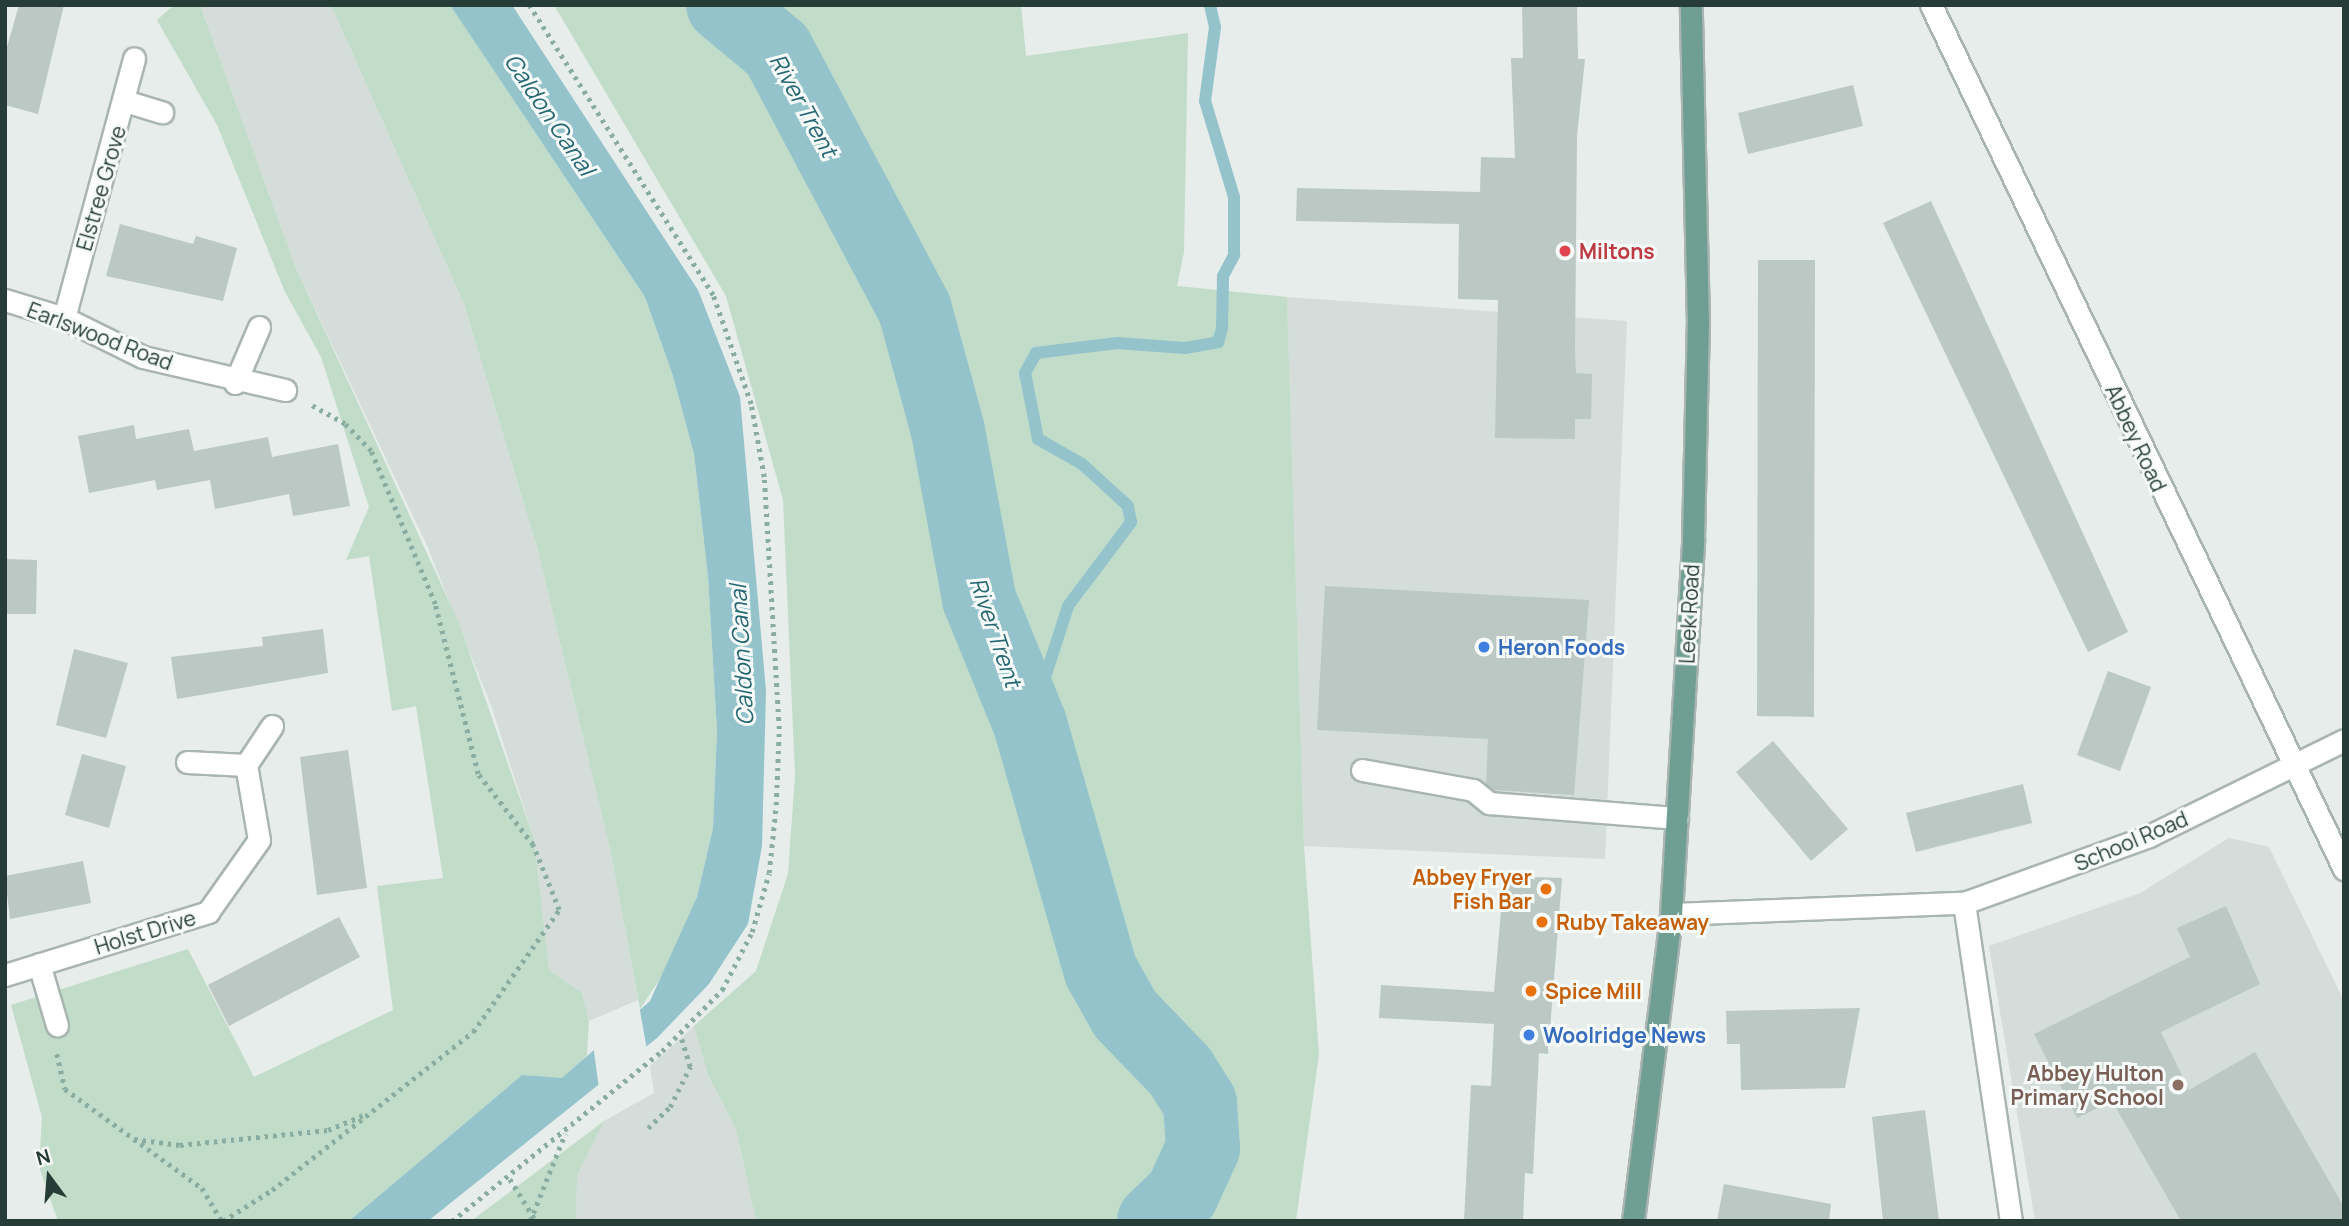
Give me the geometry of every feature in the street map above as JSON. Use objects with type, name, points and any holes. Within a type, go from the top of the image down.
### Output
[{"type":"main road","name":"Leek Road","points":[[1633,1221],[1671,914],[1677,818],[1698,324],[1691,5]]},
{"type":"street","name":"Abbey Road","points":[[1931,5],[2291,764],[2344,869]]},
{"type":"street","name":"Elstree Grove","points":[[64,318],[125,101],[134,58]]},
{"type":"street","points":[[125,101],[162,112]]},
{"type":"street","name":"Earlswood Road","points":[[5,300],[64,318],[143,357],[235,383],[285,390]]},
{"type":"street","points":[[235,383],[259,327]]},
{"type":"street","points":[[187,762],[246,765],[272,726]]},
{"type":"street","name":"School Road","points":[[1671,914],[1964,903],[2116,850],[2344,740]]},
{"type":"street","name":"Holst Drive","points":[[5,975],[208,912],[259,840],[246,765]]},
{"type":"street","points":[[1362,770],[1473,790],[1489,803],[1677,818]]},
{"type":"street","points":[[1964,903],[2011,1221]]},
{"type":"street","points":[[39,964],[57,1025]]},
{"type":"path","points":[[452,1221],[510,1179],[680,1034],[722,990],[752,932],[769,873],[779,729],[764,477],[751,404],[713,295],[528,5]]},
{"type":"path","points":[[57,1025],[57,1072],[65,1089],[130,1139],[202,1188],[222,1221],[373,1111],[473,1032],[559,910],[533,845],[478,774],[435,604],[371,451],[345,424],[285,390]]},
{"type":"path","points":[[648,1128],[670,1107],[690,1067],[680,1034]]},
{"type":"path","points":[[130,1139],[180,1145],[328,1130],[373,1111]]},
{"type":"path","points":[[533,1219],[566,1131]]},
{"type":"path","points":[[510,1179],[533,1219]]},
{"type":"shaded area","points":[[200,5],[331,5],[464,304],[538,551],[611,853],[638,1000],[589,1021],[582,993],[549,970],[534,839],[492,708],[428,548],[295,266]]},
{"type":"shaded area","points":[[1287,297],[1627,321],[1605,859],[1304,846]]},
{"type":"shaded area","name":"Abbey Hulton Primary School","points":[[2229,838],[2269,847],[2344,1001],[2344,1221],[2035,1221],[1989,946],[2140,893]]},
{"type":"shaded area","points":[[694,1026],[708,1075],[736,1129],[756,1221],[576,1221],[577,1175],[604,1121],[654,1093],[650,1066]]},
{"type":"green space","points":[[174,5],[200,5],[295,266],[459,623],[534,839],[549,970],[582,993],[589,1021],[587,1055],[573,1070],[562,1079],[522,1075],[349,1221],[58,1221],[39,1167],[42,1117],[11,1005],[188,949],[254,1077],[393,1010],[377,886],[443,878],[416,706],[392,711],[369,556],[346,560],[369,507],[321,357],[285,292],[217,125],[157,20]]},
{"type":"green space","points":[[331,5],[450,5],[645,297],[673,376],[694,454],[708,576],[717,731],[713,828],[697,897],[669,965],[640,1009],[611,853],[538,551],[464,304]]},
{"type":"green space","points":[[554,5],[1021,5],[1026,56],[1188,33],[1184,252],[1177,286],[1287,297],[1304,846],[1319,1054],[1296,1221],[756,1221],[736,1129],[708,1075],[694,1026],[756,971],[788,874],[795,775],[783,500],[726,296]]},
{"type":"green space","points":[[604,1121],[577,1175],[576,1221],[471,1221]]},
{"type":"water","name":"Caldon Canal","points":[[450,5],[512,5],[698,290],[740,397],[766,691],[762,846],[748,924],[709,984],[657,1038],[428,1221],[349,1221],[522,1075],[562,1078],[650,1001],[697,897],[713,828],[717,731],[708,576],[694,454],[673,376],[645,297]]},
{"type":"pier","points":[[639,1005],[647,1050],[599,1089],[593,1044]]},
{"type":"building","points":[[19,5],[64,5],[38,114],[5,105],[5,54]]},
{"type":"building","points":[[1522,5],[1577,5],[1578,59],[1585,59],[1577,136],[1575,352],[1576,373],[1592,374],[1591,419],[1575,419],[1575,439],[1495,438],[1498,300],[1458,299],[1459,224],[1296,221],[1297,188],[1480,192],[1481,157],[1515,158],[1511,58],[1523,58]]},
{"type":"building","points":[[1853,85],[1863,126],[1748,154],[1738,113]]},
{"type":"building","points":[[1931,201],[2128,632],[2088,652],[1883,223]]},
{"type":"building","points":[[120,224],[193,244],[196,236],[237,248],[223,301],[106,276]]},
{"type":"building","points":[[1758,260],[1815,260],[1814,717],[1757,716]]},
{"type":"building","points":[[134,425],[136,439],[189,429],[194,451],[268,437],[272,457],[338,444],[350,506],[293,516],[289,494],[215,509],[210,480],[157,490],[155,480],[89,493],[78,436]]},
{"type":"building","points":[[5,559],[37,560],[36,614],[5,614]]},
{"type":"building","points":[[1325,586],[1589,600],[1574,795],[1494,790],[1486,784],[1488,739],[1317,730]]},
{"type":"building","points":[[323,629],[328,673],[177,699],[171,657],[263,646],[262,637]]},
{"type":"building","points":[[74,649],[128,663],[106,738],[56,725]]},
{"type":"building","points":[[2108,671],[2151,687],[2120,771],[2077,755]]},
{"type":"building","points":[[1773,741],[1848,829],[1811,861],[1736,772]]},
{"type":"building","points":[[348,750],[367,888],[317,895],[300,757]]},
{"type":"building","points":[[82,754],[126,766],[109,828],[65,815]]},
{"type":"building","points":[[2023,784],[2032,823],[1916,852],[1906,813]]},
{"type":"building","points":[[83,861],[91,903],[10,919],[5,876]]},
{"type":"building","points":[[1504,876],[1562,878],[1548,1054],[1539,1053],[1533,1174],[1525,1173],[1523,1221],[1464,1221],[1471,1085],[1491,1086],[1494,1024],[1379,1018],[1381,985],[1494,992]]},
{"type":"building","points":[[2226,906],[2260,984],[2161,1032],[2189,1090],[2255,1052],[2344,1207],[2344,1221],[2181,1221],[2112,1101],[2077,1118],[2034,1034],[2190,957],[2177,928]]},
{"type":"building","points":[[339,917],[360,957],[229,1026],[208,985]]},
{"type":"building","points":[[1860,1008],[1845,1088],[1741,1090],[1740,1044],[1727,1044],[1726,1011]]},
{"type":"building","points":[[1925,1110],[1939,1221],[1883,1221],[1872,1117]]},
{"type":"building","points":[[1724,1184],[1831,1204],[1829,1221],[1717,1221]]},
{"type":"waterway","name":"River Trent","points":[[723,5],[777,50],[915,310],[948,431],[979,599],[1030,724],[1101,971],[1125,1014],[1180,1071],[1200,1103],[1203,1148],[1182,1194],[1154,1221]]},
{"type":"waterway","points":[[1030,724],[1068,606],[1131,522],[1128,506],[1082,464],[1038,439],[1025,373],[1036,353],[1117,343],[1185,348],[1218,342],[1222,329],[1223,276],[1234,255],[1234,197],[1205,101],[1215,27],[1210,5]]},
{"type":"place","name":"Miltons","points":[[1565,251]]},
{"type":"place","name":"Heron Foods","points":[[1484,647]]},
{"type":"place","name":"Abbey Fryer Fish Bar","points":[[1546,889]]},
{"type":"place","name":"Ruby Takeaway","points":[[1542,922]]},
{"type":"place","name":"Spice Mill","points":[[1531,991]]},
{"type":"place","name":"Woolridge News","points":[[1529,1035]]},
{"type":"place","name":"Abbey Hulton Primary School","points":[[2178,1085]]}]
